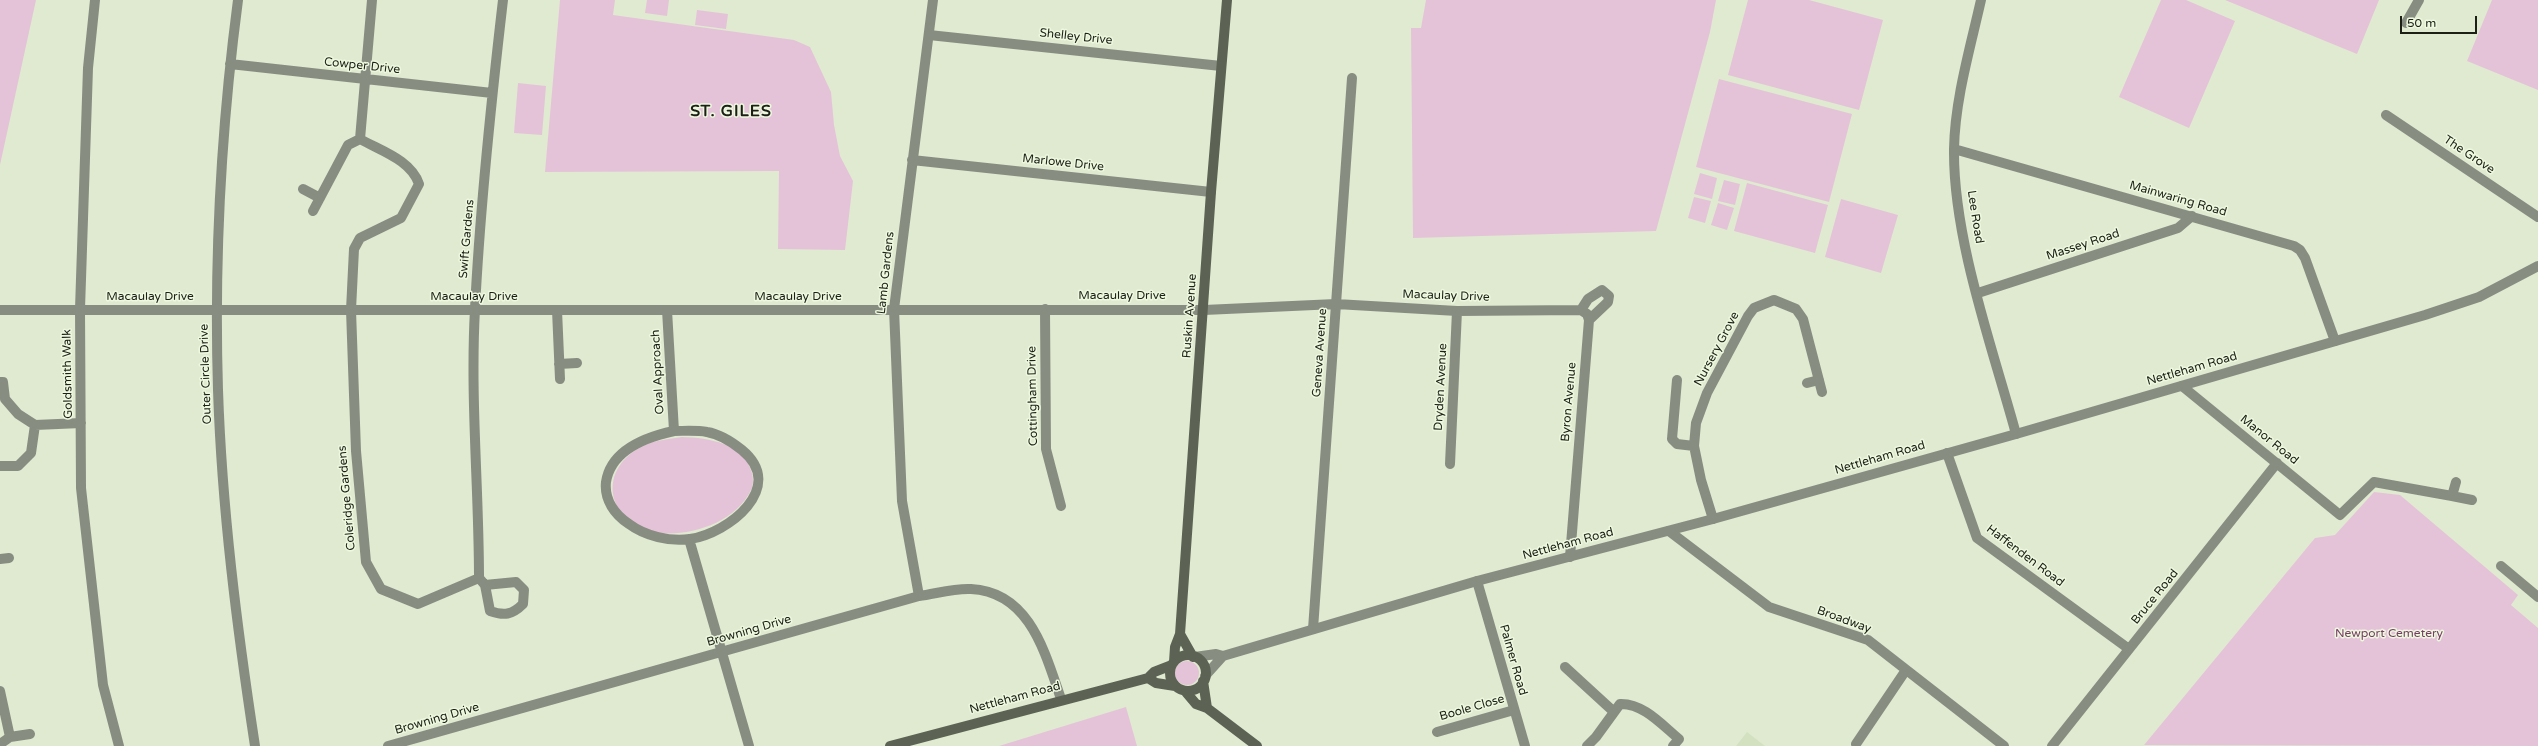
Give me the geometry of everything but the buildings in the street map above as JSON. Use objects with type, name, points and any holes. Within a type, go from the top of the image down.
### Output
[{"type":"main road","name":"Ruskin Avenue","points":[[1173,663],[1180,634],[1204,310],[1211,192],[1227,0]]},
{"type":"main road","points":[[1180,634],[1194,657],[1203,665],[1207,708]]},
{"type":"main road","points":[[1176,686],[1170,676],[1173,663],[1183,656],[1194,657]]},
{"type":"main road","name":"Nettleham Road","points":[[890,746],[1061,699],[1148,678],[1154,672],[1173,663]]},
{"type":"main road","points":[[1148,678],[1156,683],[1176,686],[1185,690],[1196,704],[1207,708],[1257,746]]},
{"type":"main road","points":[[1185,690],[1195,689],[1204,679]]},
{"type":"street","name":"Goldsmith Walk","points":[[95,0],[88,68],[80,309],[81,488],[103,685],[119,746]]},
{"type":"street","name":"Outer Circle Drive","points":[[238,0],[230,64],[220,184],[218,391],[228,532],[241,651],[255,746]]},
{"type":"street","points":[[313,211],[348,144],[360,139],[372,0]]},
{"type":"street","name":"Swift Gardens","points":[[482,581],[473,387],[475,309],[492,94],[503,0]]},
{"type":"street","name":"Lamb Gardens","points":[[919,596],[902,501],[894,309],[933,0]]},
{"type":"street","name":"Lee Road","points":[[1980,0],[1960,94],[1954,149],[1961,221],[1978,293],[2016,434]]},
{"type":"street","points":[[2406,22],[2419,0]]},
{"type":"street","name":"Shelley Drive","points":[[929,35],[1221,66]]},
{"type":"street","name":"Cowper Drive","points":[[230,64],[492,94]]},
{"type":"street","name":"Geneva Avenue","points":[[1313,629],[1352,78]]},
{"type":"street","name":"The Grove","points":[[2386,115],[2538,217]]},
{"type":"street","name":"Coleridge Gardens","points":[[360,139],[409,166],[416,174],[419,184],[401,218],[360,238],[354,249],[351,310],[356,451],[366,562],[380,589],[418,604],[465,585],[482,581]]},
{"type":"street","name":"Mainwaring Road","points":[[1954,149],[2192,216],[2300,250],[2305,258],[2335,342]]},
{"type":"street","name":"Marlowe Drive","points":[[912,160],[1211,192]]},
{"type":"street","points":[[303,189],[320,198]]},
{"type":"street","name":"Massey Road","points":[[1978,293],[2178,228],[2192,216]]},
{"type":"street","name":"Nettleham Road","points":[[1194,657],[1216,654],[1223,656],[1477,581],[1669,531],[2016,434],[2335,342],[2461,304],[2538,266]]},
{"type":"street","points":[[1602,290],[1609,296],[1608,302],[1589,320],[1587,314],[1581,310],[1596,292],[1602,290]]},
{"type":"street","name":"Nursery Grove","points":[[1712,519],[1701,480],[1694,446],[1696,423],[1707,393],[1748,316],[1763,303],[1774,300],[1796,309],[1803,320],[1822,392]]},
{"type":"street","name":"Macaulay Drive","points":[[0,310],[1204,310],[1336,304],[1457,311],[1581,310]]},
{"type":"street","name":"Cottingham Drive","points":[[1045,309],[1046,449],[1061,506]]},
{"type":"street","points":[[557,310],[560,379]]},
{"type":"street","name":"Oval Approach","points":[[667,310],[674,431]]},
{"type":"street","name":"Dryden Avenue","points":[[1450,464],[1457,311]]},
{"type":"street","name":"Byron Avenue","points":[[1570,557],[1589,320]]},
{"type":"street","points":[[559,364],[577,363]]},
{"type":"street","points":[[1677,380],[1672,439],[1676,444],[1694,446]]},
{"type":"street","points":[[1807,383],[1819,380]]},
{"type":"street","points":[[0,382],[3,382],[5,399],[18,414],[35,425],[81,424]]},
{"type":"street","name":"Manor Road","points":[[2182,386],[2340,515],[2374,482],[2452,496]]},
{"type":"street","points":[[0,466],[18,466],[31,453],[35,425]]},
{"type":"street","points":[[674,431],[708,432],[731,440],[751,457],[758,471],[758,489],[751,503],[732,520],[713,531],[690,539],[659,537],[637,530],[621,519],[610,505],[607,494],[608,472],[619,457],[638,442],[655,435],[674,431]]},
{"type":"street","name":"Haffenden Road","points":[[1947,453],[1977,538],[2130,649]]},
{"type":"street","name":"Bruce Road","points":[[2052,746],[2277,463]]},
{"type":"street","points":[[2456,482],[2452,496],[2472,500]]},
{"type":"street","name":"Broadway","points":[[1669,531],[1769,607],[1868,640],[2004,746]]},
{"type":"street","points":[[690,539],[749,746]]},
{"type":"street","points":[[2501,566],[2538,597]]},
{"type":"street","name":"Palmer Road","points":[[1477,581],[1525,746]]},
{"type":"street","name":"Browning Drive","points":[[388,746],[723,653],[919,596],[970,589],[985,591],[1012,604],[1022,613],[1041,640],[1061,699]]},
{"type":"street","points":[[1204,679],[1223,656]]},
{"type":"street","points":[[1565,667],[1613,711]]},
{"type":"street","points":[[1856,744],[1906,670]]},
{"type":"street","points":[[0,690],[10,737]]},
{"type":"street","points":[[1587,746],[1596,737],[1613,711],[1620,704],[1636,706],[1679,739],[1673,746]]},
{"type":"street","name":"Boole Close","points":[[1437,732],[1514,710]]},
{"type":"street","points":[[0,744],[10,737],[30,734]]},
{"type":"shaded area","points":[[1747,732],[1765,746],[1736,746]]},
{"type":"green space","points":[[0,0],[36,0],[0,165]]},
{"type":"green space","points":[[560,0],[615,0],[613,15],[794,40],[810,47],[831,92],[834,125],[840,156],[853,181],[845,250],[778,249],[779,171],[545,172]]},
{"type":"green space","points":[[647,0],[669,0],[667,16],[645,13]]},
{"type":"green space","points":[[1426,0],[1716,0],[1710,32],[1656,231],[1413,238],[1411,28],[1421,28]]},
{"type":"green space","points":[[1748,0],[1809,0],[1883,20],[1859,110],[1728,75]]},
{"type":"green space","points":[[2161,0],[2186,0],[2235,21],[2189,128],[2119,97]]},
{"type":"green space","points":[[2225,0],[2379,0],[2357,54]]},
{"type":"green space","points":[[2492,0],[2538,0],[2538,90],[2467,61]]},
{"type":"green space","points":[[697,10],[728,14],[726,29],[695,25]]},
{"type":"green space","points":[[1719,79],[1852,114],[1829,202],[1696,167]]},
{"type":"green space","points":[[518,83],[546,86],[542,135],[514,133]]},
{"type":"green space","points":[[1700,173],[1717,178],[1712,199],[1694,194]]},
{"type":"green space","points":[[1724,180],[1740,184],[1735,205],[1718,201]]},
{"type":"green space","points":[[1747,183],[1828,205],[1815,253],[1734,231]]},
{"type":"green space","points":[[1694,197],[1711,201],[1705,223],[1688,218]]},
{"type":"green space","points":[[1841,199],[1898,215],[1881,273],[1825,257]]},
{"type":"green space","points":[[1718,203],[1734,208],[1727,230],[1711,225]]},
{"type":"green space","points":[[682,437],[714,441],[733,449],[748,463],[752,473],[752,488],[744,501],[735,511],[712,525],[686,532],[672,533],[660,533],[643,529],[629,521],[619,510],[614,497],[613,484],[617,470],[626,458],[641,447],[656,441]]},
{"type":"green space","name":"Newport Cemetery","points":[[2374,492],[2400,495],[2518,595],[2511,605],[2538,628],[2538,746],[2144,745],[2315,538],[2335,535]]},
{"type":"green space","points":[[1187,661],[1196,664],[1199,673],[1196,682],[1187,685],[1178,682],[1175,673],[1178,664]]},
{"type":"green space","points":[[1126,707],[1137,746],[999,746]]},
{"type":"district","name":"ST. GILES","points":[[731,112]]}]
